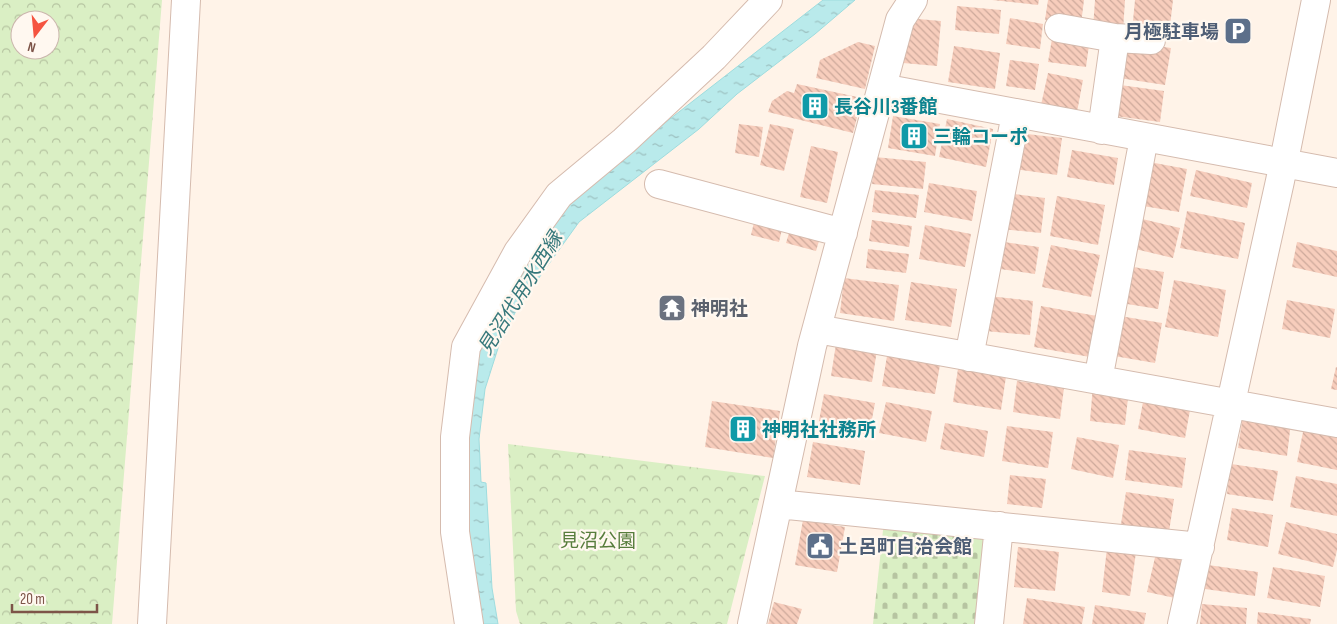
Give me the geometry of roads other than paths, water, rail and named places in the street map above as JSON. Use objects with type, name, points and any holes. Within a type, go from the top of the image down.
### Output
[{"type":"street","points":[[152,624],[186,0]]},
{"type":"street","points":[[469,624],[455,513],[455,436],[466,347],[518,252],[559,196],[624,141],[714,57],[768,0]]},
{"type":"street","points":[[752,624],[817,329],[900,20],[912,0]]},
{"type":"street","points":[[1182,624],[1283,164],[1316,0]]},
{"type":"street","points":[[1059,28],[1115,38],[1151,40]]},
{"type":"street","points":[[1102,130],[1115,38]]},
{"type":"street","points":[[882,88],[1337,173]]},
{"type":"street","points":[[969,357],[1016,114]]},
{"type":"street","points":[[1098,380],[1144,138]]},
{"type":"street","points":[[659,184],[843,232]]},
{"type":"street","points":[[817,329],[1337,423]]},
{"type":"street","points":[[778,504],[1200,547]]},
{"type":"street","points":[[989,624],[999,526]]},
{"type":"water","name":"見沼代用水西縁","points":[[823,0],[855,0],[815,34],[737,94],[699,129],[579,222],[518,307],[500,342],[485,389],[479,439],[481,482],[486,483],[492,588],[498,624],[478,624],[460,446],[473,358],[506,288],[568,205],[630,150]]},
{"type":"place","name":"月極駐車場","points":[[1238,31]]},
{"type":"place","name":"長谷川3番館","points":[[815,106]]},
{"type":"place","name":"三輪コーポ","points":[[914,136]]},
{"type":"place","name":"神明社","points":[[672,308]]},
{"type":"place","name":"神明社社務所","points":[[743,429]]},
{"type":"place","name":"土呂町自治会館","points":[[820,546]]},
{"type":"park label","name":"見沼公園","points":[[598,540]]}]
